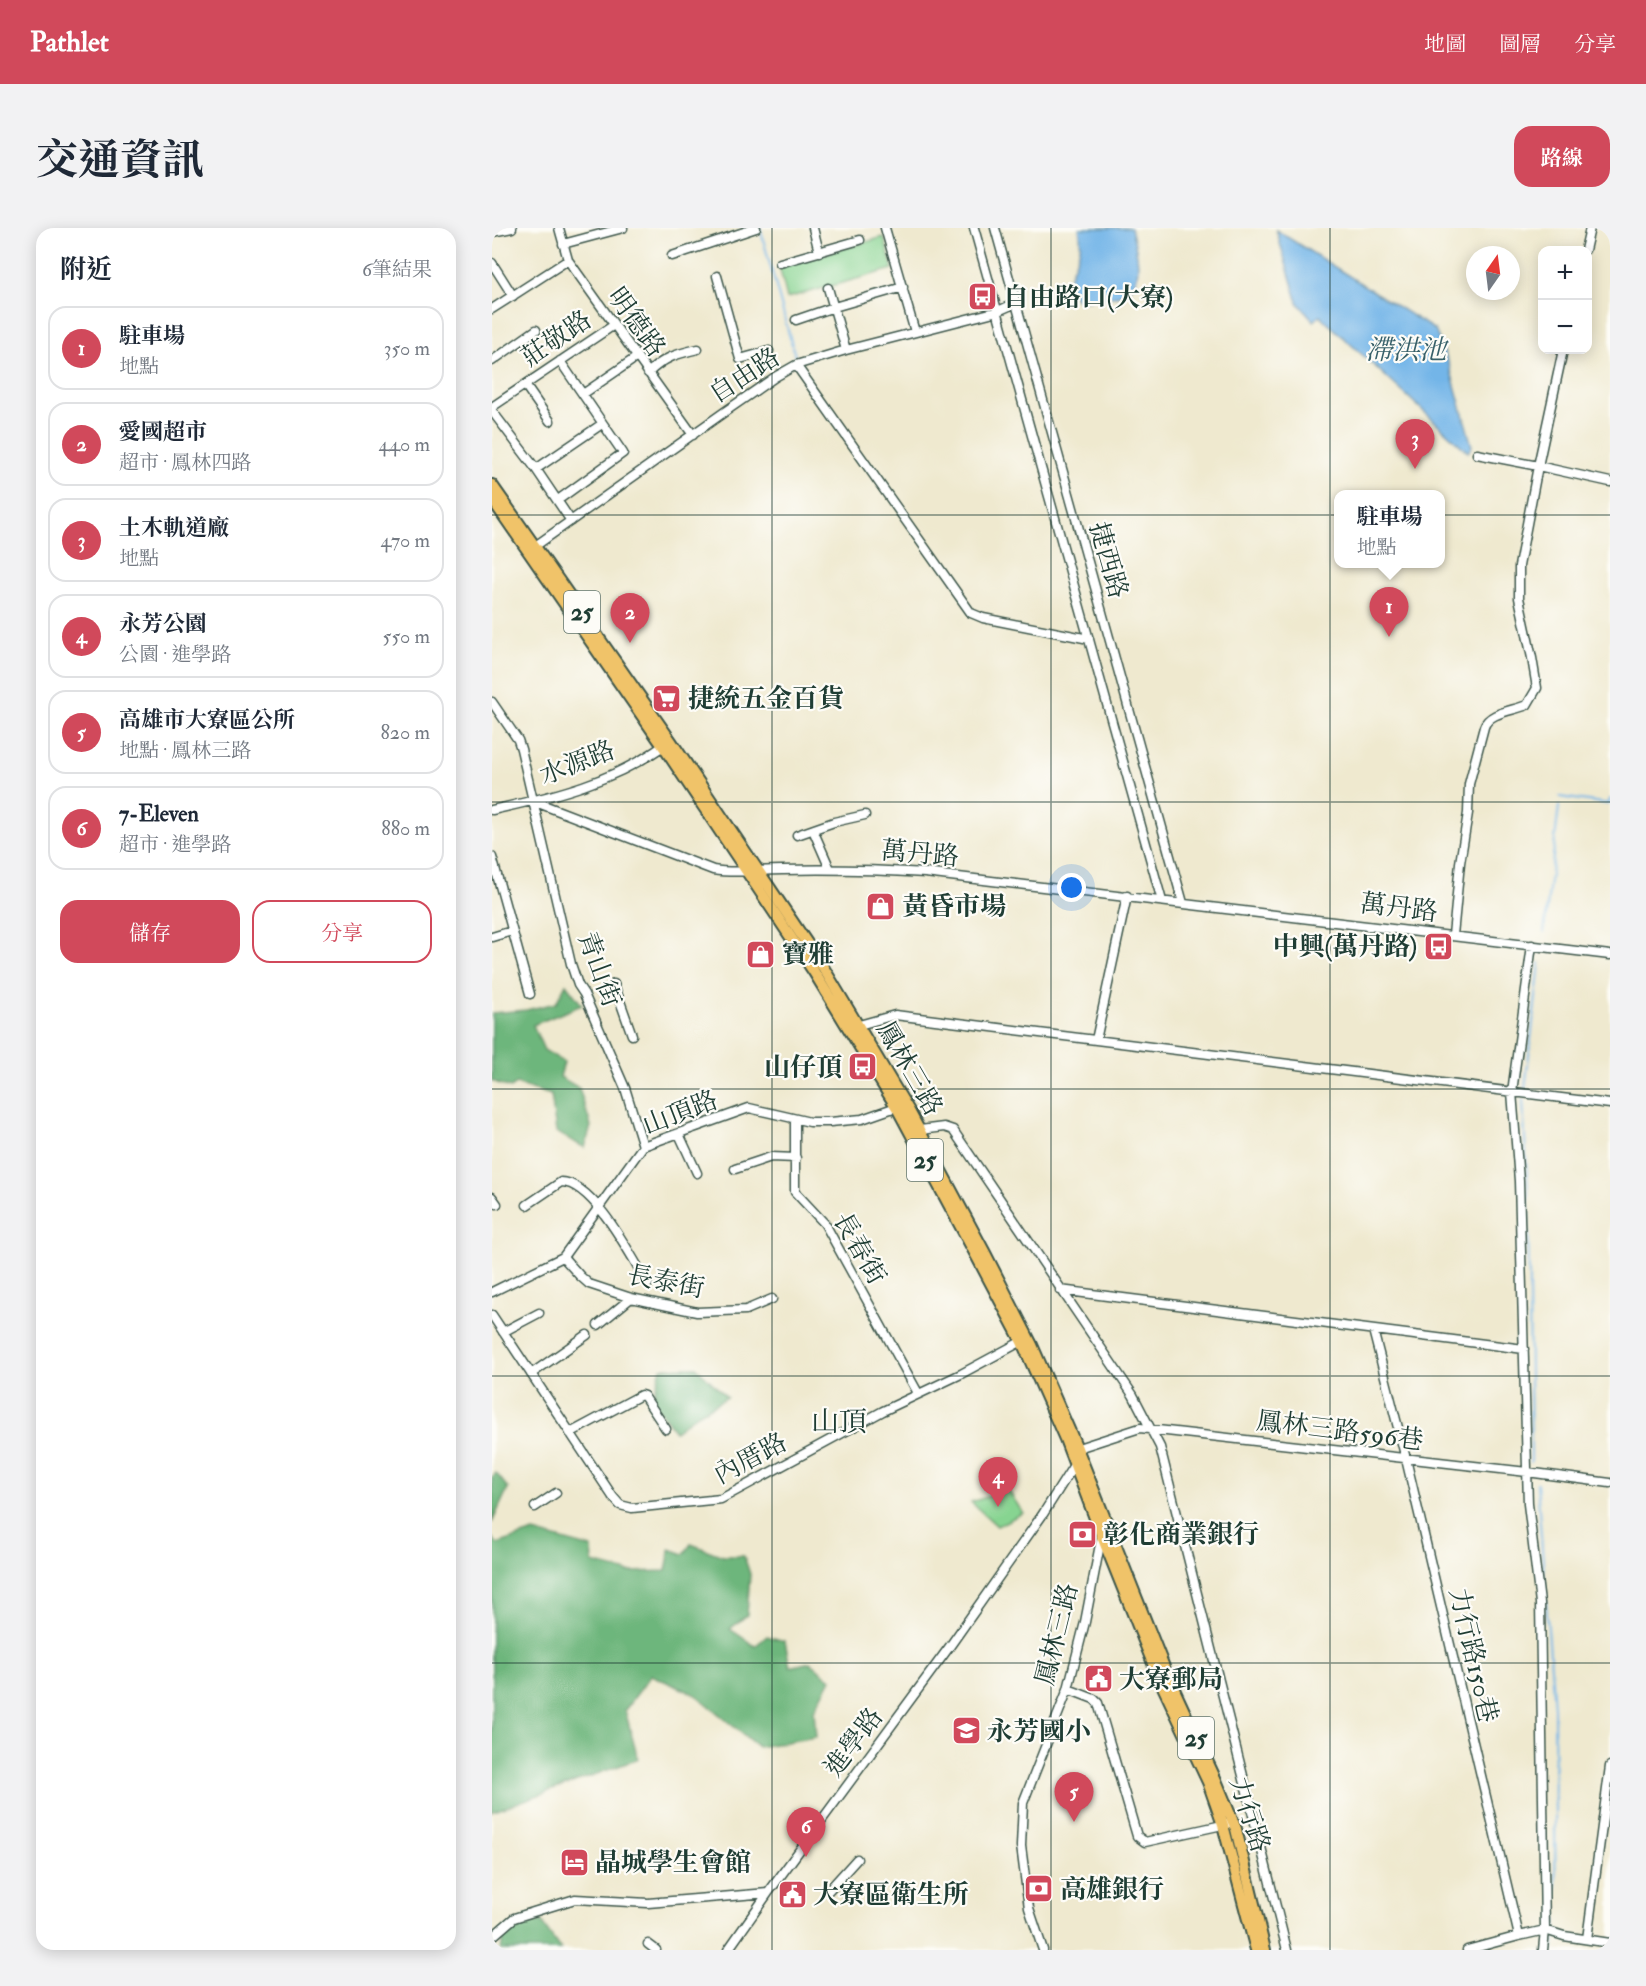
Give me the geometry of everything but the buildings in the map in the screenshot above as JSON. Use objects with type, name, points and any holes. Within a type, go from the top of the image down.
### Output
[{"type":"main road","name":"25","points":[[492,485],[532,548],[667,743]]},
{"type":"main road","name":"25","points":[[492,499],[532,548]]},
{"type":"main road","name":"鳳林三路","points":[[667,743],[752,870],[823,967],[859,1025],[1025,1340]]},
{"type":"main road","name":"鳳林三路","points":[[752,870],[814,972],[901,1106],[920,1130],[1025,1340],[1073,1450],[1105,1533]]},
{"type":"main road","name":"力行路","points":[[1105,1533],[1158,1676],[1228,1823],[1265,1950]]},
{"type":"main road","name":"力行路","points":[[1228,1823],[1256,1950]]},
{"type":"street","points":[[492,232],[512,228]]},
{"type":"street","name":"明德路","points":[[559,228],[568,260],[693,435]]},
{"type":"street","points":[[563,244],[623,228]]},
{"type":"street","points":[[672,256],[756,228]]},
{"type":"street","points":[[813,228],[819,252]]},
{"type":"street","points":[[885,228],[915,332]]},
{"type":"street","name":"捷西路","points":[[974,228],[1162,901]]},
{"type":"street","name":"捷西路","points":[[994,228],[1182,903]]},
{"type":"street","points":[[1586,246],[1590,228]]},
{"type":"street","points":[[780,263],[860,240]]},
{"type":"street","points":[[492,309],[568,260]]},
{"type":"street","points":[[492,263],[513,296]]},
{"type":"street","points":[[717,276],[739,357],[742,360],[769,351]]},
{"type":"street","points":[[796,320],[903,287]]},
{"type":"street","points":[[828,288],[846,350]]},
{"type":"street","name":"自由路","points":[[532,548],[775,377],[796,365],[998,311],[1016,303]]},
{"type":"street","name":"莊敬路","points":[[492,409],[614,325]]},
{"type":"street","points":[[492,361],[536,330]]},
{"type":"street","points":[[648,373],[667,358],[698,349]]},
{"type":"street","points":[[1453,935],[1460,863],[1468,813],[1469,784],[1486,720],[1491,716],[1527,705],[1537,688],[1519,598],[1519,566],[1562,354]]},
{"type":"street","points":[[583,394],[637,357]]},
{"type":"street","points":[[558,500],[623,453],[561,361]]},
{"type":"street","points":[[796,365],[970,613],[983,618],[1089,639]]},
{"type":"street","points":[[525,385],[550,421]]},
{"type":"street","points":[[492,409],[571,521]]},
{"type":"street","points":[[536,469],[602,424]]},
{"type":"street","points":[[1477,454],[1610,482]]},
{"type":"street","name":"青山街","points":[[492,702],[518,740],[571,964],[578,985],[625,1088],[643,1146]]},
{"type":"street","name":"水源路","points":[[492,810],[533,801],[600,779],[645,758],[667,743]]},
{"type":"street","name":"萬丹路","points":[[533,801],[713,870],[726,872],[830,869],[926,873],[1610,955]]},
{"type":"street","points":[[797,835],[834,822],[865,815]]},
{"type":"street","points":[[813,830],[830,869]]},
{"type":"street","points":[[492,857],[530,994]]},
{"type":"street","points":[[492,898],[502,895]]},
{"type":"street","points":[[1096,1040],[1127,897]]},
{"type":"street","points":[[492,937],[512,931]]},
{"type":"street","points":[[1532,945],[1512,1092],[1519,1181],[1528,1504],[1540,1603],[1545,1930],[1543,1950]]},
{"type":"street","points":[[614,984],[632,1035]]},
{"type":"street","points":[[859,1025],[895,1015],[1610,1104]]},
{"type":"street","name":"山頂路","points":[[492,1292],[563,1257],[643,1146],[750,1108],[795,1119],[820,1122],[862,1119],[901,1106]]},
{"type":"street","name":"長春街","points":[[795,1119],[795,1192],[825,1224],[918,1394]]},
{"type":"street","points":[[920,1130],[944,1127],[953,1130],[1133,1395],[1160,1447],[1287,1950]]},
{"type":"street","points":[[679,1134],[698,1173]]},
{"type":"street","points":[[735,1169],[771,1157],[795,1158]]},
{"type":"street","points":[[527,1205],[561,1182],[571,1183],[599,1207],[648,1284]]},
{"type":"street","name":"長泰街","points":[[563,1257],[589,1284],[631,1298],[697,1312],[746,1310],[772,1299]]},
{"type":"street","points":[[1060,1290],[1524,1349]]},
{"type":"street","points":[[598,1325],[631,1298]]},
{"type":"street","points":[[503,1332],[538,1313]]},
{"type":"street","name":"內厝路","points":[[492,1315],[620,1505],[632,1508],[721,1499],[803,1454],[1025,1340]]},
{"type":"street","name":"力行路150巷","points":[[1373,1330],[1520,1936]]},
{"type":"street","points":[[531,1374],[587,1335]]},
{"type":"street","points":[[570,1432],[641,1395],[644,1396],[666,1429]]},
{"type":"street","name":"鳳林三路596巷","points":[[1073,1450],[1140,1428],[1610,1483]]},
{"type":"street","name":"進學路","points":[[728,1950],[950,1646],[1078,1463]]},
{"type":"street","points":[[535,1507],[556,1493]]},
{"type":"street","name":"鳳林三路","points":[[1043,1950],[1029,1908],[1021,1846],[1023,1803],[1068,1689],[1105,1533]]},
{"type":"street","points":[[1068,1689],[1094,1699],[1098,1703],[1137,1836],[1145,1842],[1228,1823]]},
{"type":"street","points":[[1587,1939],[1610,1766]]},
{"type":"street","points":[[828,1891],[857,1859]]},
{"type":"street","points":[[492,1937],[514,1917],[575,1899],[648,1903],[768,1893]]},
{"type":"street","points":[[1467,1950],[1545,1930],[1564,1936],[1610,1942]]},
{"type":"street","points":[[648,1944],[656,1950]]},
{"type":"green space","points":[[884,237],[893,269],[787,298],[779,266]]},
{"type":"green space","points":[[566,984],[582,1005],[533,1025],[544,1050],[564,1062],[560,1077],[579,1088],[591,1126],[585,1148],[556,1132],[551,1095],[516,1084],[510,1088],[492,1081],[492,1013],[526,1010],[556,1003]]},
{"type":"green space","points":[[696,1367],[727,1397],[696,1415],[675,1431],[652,1401],[661,1368]]},
{"type":"green space","points":[[496,1473],[508,1488],[492,1523],[492,1477]]},
{"type":"green space","points":[[1008,1490],[1023,1513],[997,1526],[971,1502]]},
{"type":"green space","points":[[534,1532],[592,1548],[593,1563],[628,1572],[666,1571],[670,1549],[684,1554],[691,1544],[723,1556],[744,1556],[750,1574],[747,1615],[730,1629],[755,1646],[767,1636],[785,1641],[790,1667],[810,1662],[831,1679],[814,1711],[816,1737],[758,1747],[696,1695],[651,1675],[625,1710],[638,1759],[492,1812],[492,1538],[497,1544]]},
{"type":"green space","points":[[523,1921],[541,1922],[561,1950],[501,1950],[504,1935]]},
{"type":"water","points":[[1079,228],[1131,228],[1138,266],[1134,284],[1129,290],[1120,295],[1078,301],[1072,292],[1069,279],[1080,247]]},
{"type":"water","name":"滯洪池","points":[[1276,230],[1435,330],[1449,364],[1472,446],[1468,452],[1320,316],[1314,321],[1298,303]]},
{"type":"waterway","points":[[760,228],[795,356]]},
{"type":"waterway","points":[[1560,797],[1609,804],[1610,799]]},
{"type":"waterway","points":[[1544,932],[1559,806]]},
{"type":"waterway","points":[[1525,1089],[1540,963]]},
{"type":"waterway","points":[[1523,1100],[1528,1193],[1531,1462]]},
{"type":"waterway","points":[[1537,1483],[1554,1708],[1556,1929],[1553,1950]]},
{"type":"place","name":"自由路口(大寮)","points":[[982,297]]},
{"type":"place","name":"土木軌道廠","points":[[1415,469]]},
{"type":"place","name":"駐車場","points":[[1389,637]]},
{"type":"place","name":"愛國超市","points":[[630,643]]},
{"type":"place","name":"捷統五金百貨","points":[[667,698]]},
{"type":"place","name":"黃昏市場","points":[[881,906]]},
{"type":"place","name":"中興(萬丹路)","points":[[1438,946]]},
{"type":"place","name":"寶雅","points":[[761,954]]},
{"type":"place","name":"山仔頂","points":[[863,1067]]},
{"type":"place","name":"永芳公園","points":[[998,1507]]},
{"type":"place","name":"彰化商業銀行","points":[[1082,1534]]},
{"type":"place","name":"大寮郵局","points":[[1098,1679]]},
{"type":"place","name":"永芳國小","points":[[966,1731]]},
{"type":"place","name":"高雄市大寮區公所","points":[[1074,1822]]},
{"type":"place","name":"7-Eleven","points":[[806,1857]]},
{"type":"place","name":"晶城學生會館","points":[[574,1862]]},
{"type":"place","name":"高雄銀行","points":[[1039,1889]]},
{"type":"place","name":"大寮區衛生所","points":[[792,1894]]},
{"type":"district","name":"山頂","points":[[839,1421]]}]
